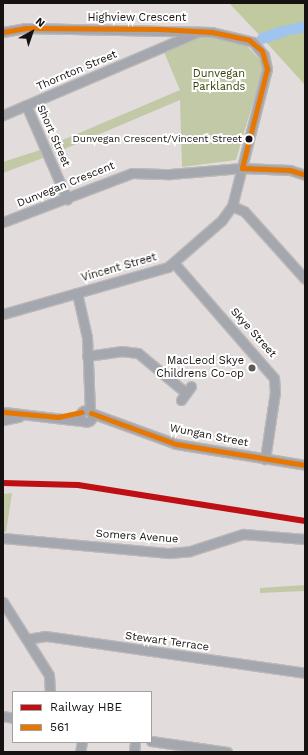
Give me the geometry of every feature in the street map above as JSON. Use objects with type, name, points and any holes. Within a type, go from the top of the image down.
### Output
[{"type":"street","name":"Highview Crescent","points":[[3,32],[25,28],[169,29],[200,31],[249,40],[264,55]]},
{"type":"street","points":[[160,48],[168,40],[169,29]]},
{"type":"street","points":[[179,30],[180,40]]},
{"type":"street","name":"Thornton Street","points":[[3,116],[200,31]]},
{"type":"street","name":"Vincent Street","points":[[3,314],[174,263],[227,215],[232,206],[264,90],[267,69],[264,55]]},
{"type":"street","name":"Short Street","points":[[26,105],[67,199]]},
{"type":"street","name":"Dunvegan Crescent","points":[[3,222],[67,199],[132,173],[170,174],[242,168],[290,170],[305,175]]},
{"type":"street","points":[[232,206],[244,211],[305,279]]},
{"type":"street","name":"Skye Street","points":[[174,263],[274,378],[275,392],[265,459]]},
{"type":"street","points":[[77,293],[86,328],[86,415]]},
{"type":"street","points":[[87,356],[121,351],[138,353],[186,393]]},
{"type":"street","name":"Wungan Street","points":[[3,416],[58,417],[86,415],[111,420],[176,444],[305,465]]},
{"type":"street","name":"Somers Avenue","points":[[3,538],[169,553],[190,551],[243,534],[305,539]]},
{"type":"street","name":"Somers Avenue","points":[[3,542],[13,540]]},
{"type":"street","points":[[3,602],[49,675],[50,691]]},
{"type":"street","name":"Stewart Terrace","points":[[27,639],[46,636],[305,673]]},
{"type":"street","points":[[152,741],[227,752]]},
{"type":"green space","points":[[229,3],[305,3],[305,85],[266,42]]},
{"type":"green space","name":"Dunvegan Parklands","points":[[209,37],[246,45],[261,61],[261,76],[236,160],[182,167],[180,100],[55,153],[51,145],[180,90],[164,52],[196,38]]},
{"type":"green space","points":[[40,150],[43,158],[3,173],[3,162]]},
{"type":"green space","points":[[12,493],[6,532],[3,532],[3,494]]},
{"type":"green space","points":[[305,585],[305,591],[260,593],[260,588]]},
{"type":"waterway","points":[[292,29],[305,26]]},
{"type":"waterway","points":[[262,38],[285,30]]},
{"type":"rail line","name":"HBE","points":[[3,483],[78,485],[305,521]]},
{"type":"transit line","name":"561","points":[[3,32],[25,28],[159,29],[212,32],[249,40],[262,51],[267,69],[242,168],[290,170],[305,175]]},
{"type":"transit line","name":"561","points":[[4,412],[58,417],[81,412]]},
{"type":"transit line","name":"561","points":[[91,413],[176,444],[305,465]]},
{"type":"place","name":"Dunvegan Crescent/Vincent Street","points":[[249,139]]},
{"type":"place","name":"MacLeod Skye Childrens Co-op","points":[[252,368]]}]
